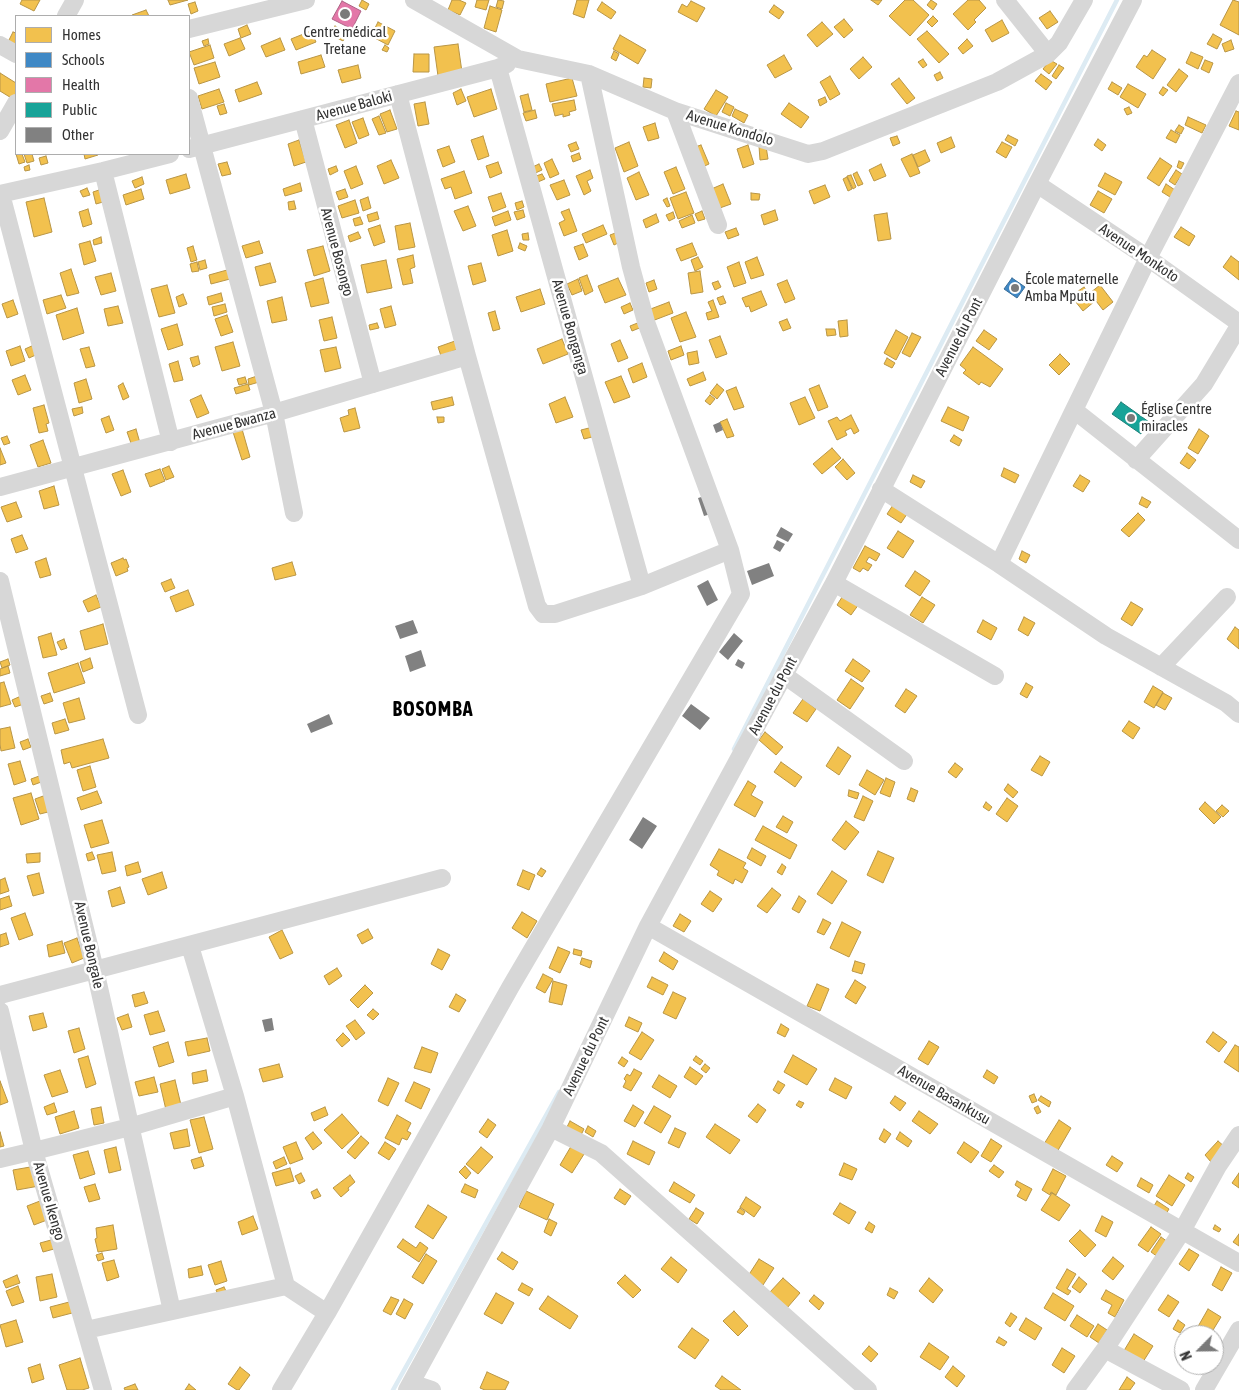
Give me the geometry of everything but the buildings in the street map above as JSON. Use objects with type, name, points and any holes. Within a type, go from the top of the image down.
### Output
[{"type":"street","points":[[67,15],[75,0]]},
{"type":"street","points":[[190,29],[306,0]]},
{"type":"street","name":"Avenue Kondolo","points":[[414,0],[518,59],[589,74],[675,111],[808,154],[824,151],[997,82],[1048,54]]},
{"type":"street","points":[[1005,0],[1048,54],[1059,43],[1084,0]]},
{"type":"street","name":"Avenue du Pont","points":[[409,1387],[551,1128],[648,926],[834,583],[1133,0]]},
{"type":"street","points":[[0,45],[15,53]]},
{"type":"street","name":"Avenue Baloki","points":[[195,147],[498,68],[518,59]]},
{"type":"street","name":"Avenue Bonganga","points":[[498,68],[642,586]]},
{"type":"street","points":[[281,1390],[327,1313],[511,986],[741,594],[730,550],[646,322],[631,267],[589,74]]},
{"type":"street","points":[[998,564],[1148,258],[1239,84]]},
{"type":"street","points":[[398,94],[467,356],[537,606],[543,614],[555,614],[642,586],[730,550]]},
{"type":"street","points":[[0,131],[15,105]]},
{"type":"street","points":[[190,106],[195,147],[274,413],[294,513]]},
{"type":"street","points":[[675,111],[718,225]]},
{"type":"street","name":"Avenue Bosongo","points":[[303,119],[373,384]]},
{"type":"street","points":[[138,715],[1,194],[166,155]]},
{"type":"street","points":[[103,171],[171,442]]},
{"type":"street","name":"Avenue Monkoto","points":[[1037,184],[1148,258],[1239,325]]},
{"type":"street","points":[[1136,460],[1204,384],[1239,325]]},
{"type":"street","name":"Avenue Bwanza","points":[[0,487],[171,442],[467,356]]},
{"type":"street","points":[[1074,410],[1239,540]]},
{"type":"street","points":[[881,490],[998,564],[1106,636],[1226,703],[1239,714]]},
{"type":"street","name":"Avenue Bongale","points":[[0,580],[95,970],[172,1311]]},
{"type":"street","points":[[834,583],[996,676]]},
{"type":"street","points":[[1161,667],[1227,597]]},
{"type":"street","points":[[784,675],[904,761]]},
{"type":"street","points":[[0,995],[442,878]]},
{"type":"street","name":"Avenue Basankusu","points":[[648,926],[1239,1263]]},
{"type":"street","points":[[190,946],[235,1096],[286,1286],[327,1313]]},
{"type":"street","name":"Avenue Ikengo","points":[[0,1011],[34,1151],[103,1390]]},
{"type":"street","points":[[0,1158],[130,1127],[235,1096]]},
{"type":"street","points":[[551,1128],[601,1153],[868,1390]]},
{"type":"street","points":[[1075,1390],[1105,1349],[1182,1231],[1218,1166],[1239,1135]]},
{"type":"street","points":[[86,1330],[286,1286]]},
{"type":"street","points":[[1204,1390],[1239,1330]]},
{"type":"street","points":[[1105,1349],[1181,1390]]},
{"type":"street","points":[[409,1387],[432,1390]]},
{"type":"waterway","points":[[734,749],[1117,0]]},
{"type":"waterway","points":[[393,1390],[559,1092]]},
{"type":"place","name":"Centre médical Tretane","points":[[345,14]]},
{"type":"place","name":"École maternelle Amba Mputu","points":[[1015,288]]},
{"type":"place","name":"Église Centre miracles","points":[[1131,418]]},
{"type":"district","name":"BOSOMBA","points":[[433,710]]}]
